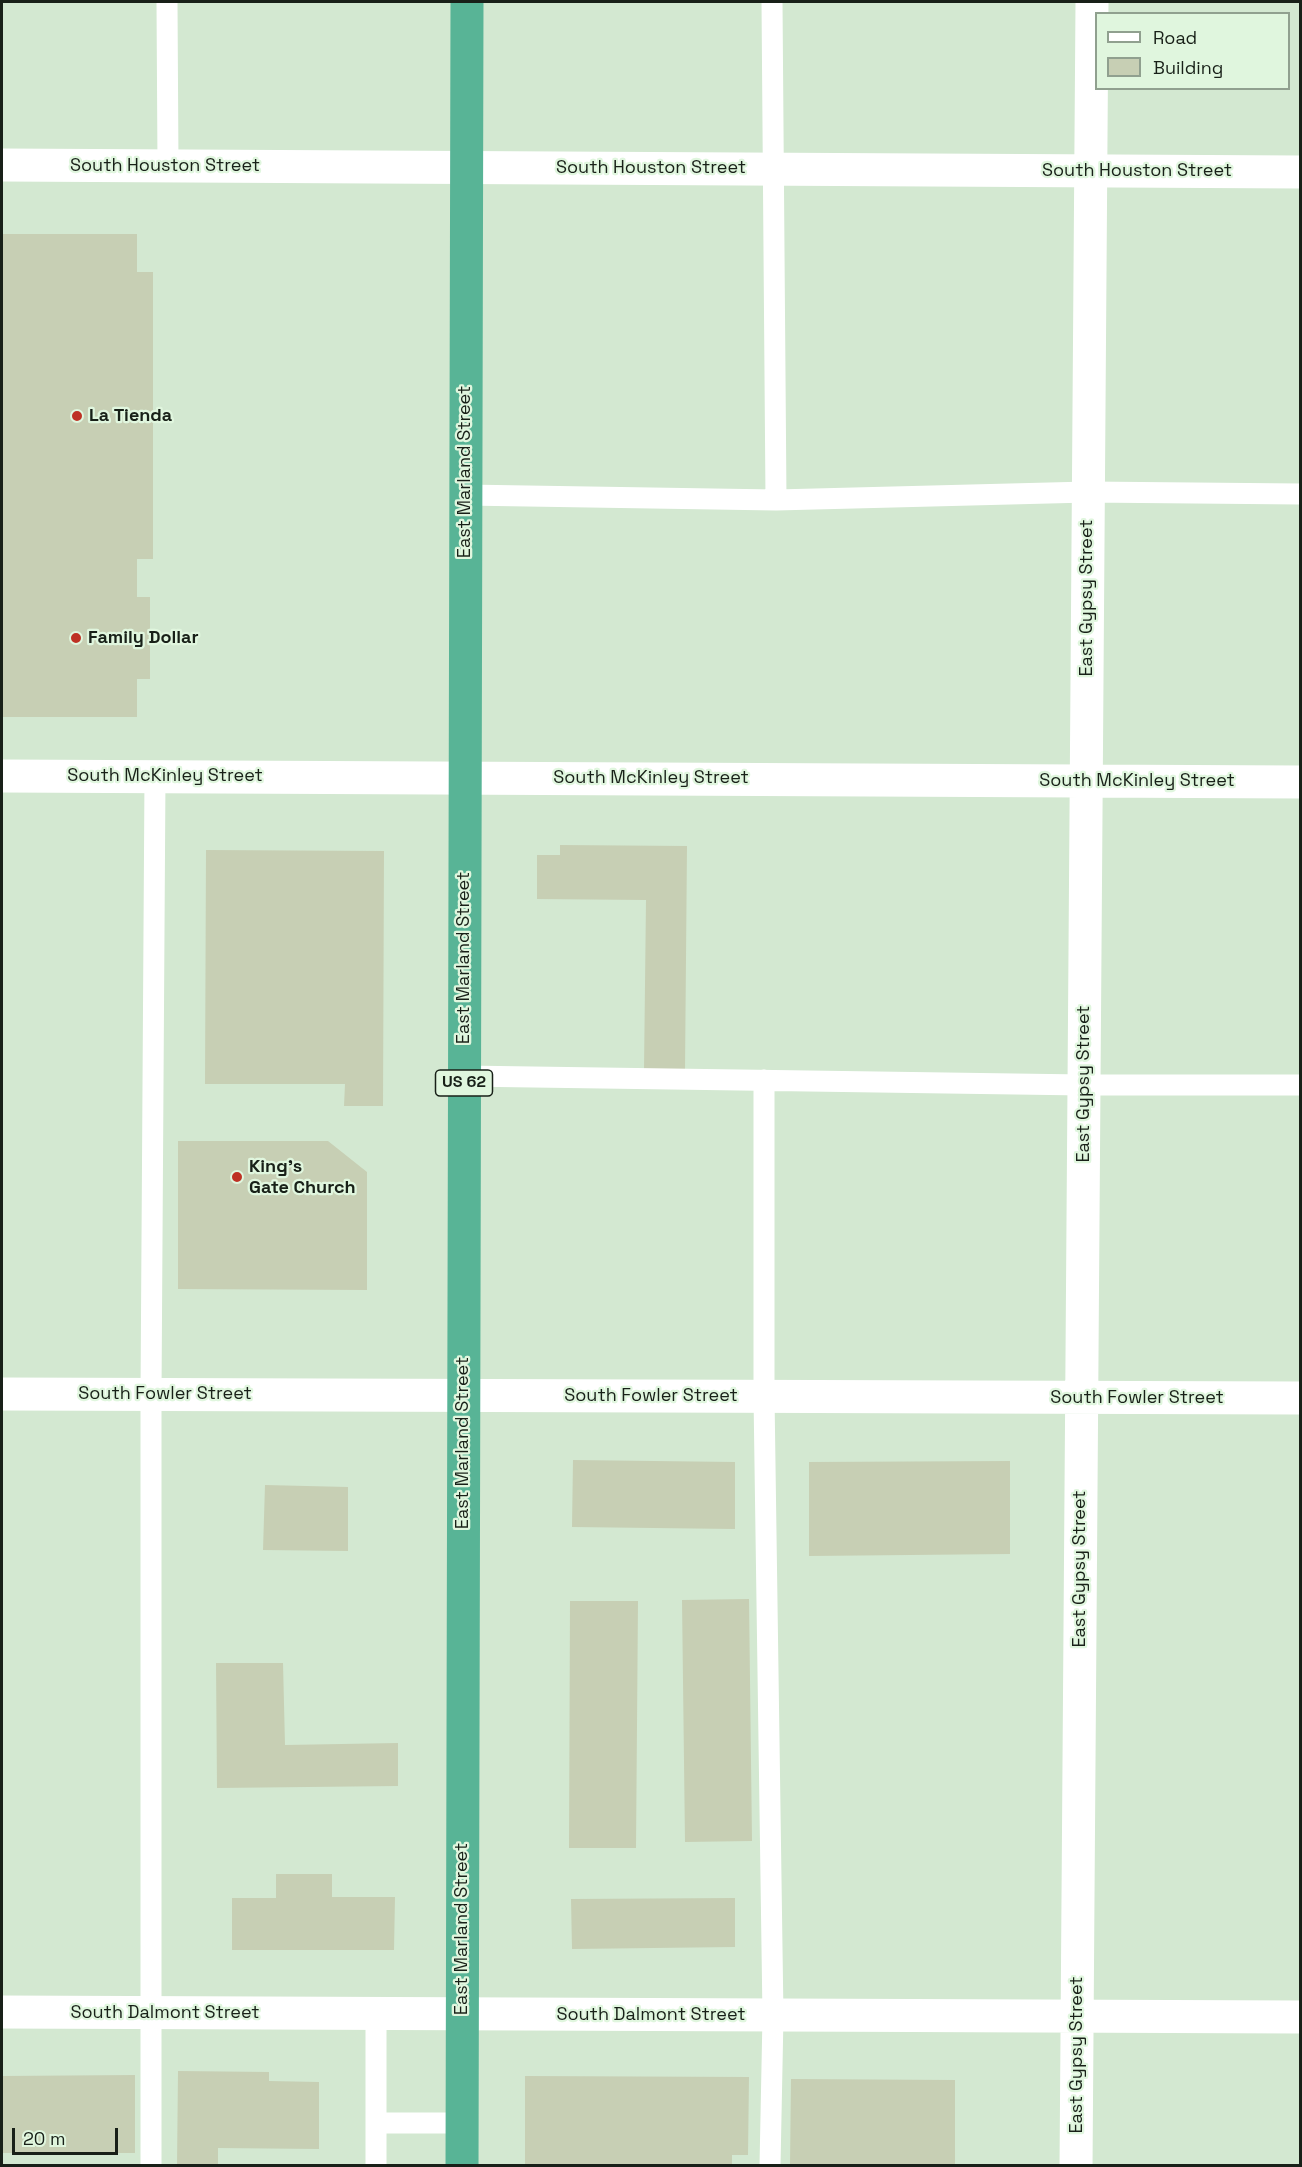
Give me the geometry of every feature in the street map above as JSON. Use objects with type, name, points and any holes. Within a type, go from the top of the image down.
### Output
[{"type":"highway","name":"East Marland Street","points":[[462,2166],[467,2]]},
{"type":"street","name":"East Gypsy Street","points":[[1076,2166],[1092,2]]},
{"type":"street","name":"South Houston Street","points":[[2,165],[1300,172]]},
{"type":"street","name":"South McKinley Street","points":[[2,776],[1300,782]]},
{"type":"street","name":"South Fowler Street","points":[[2,1394],[1300,1398]]},
{"type":"street","name":"South Dalmont Street","points":[[2,2012],[1300,2018]]},
{"type":"lane","points":[[167,2],[168,166]]},
{"type":"lane","points":[[772,2],[776,500]]},
{"type":"lane","points":[[465,495],[776,500],[1088,492],[1300,494]]},
{"type":"lane","points":[[151,2166],[154,776]]},
{"type":"lane","points":[[464,1076],[1084,1085],[1300,1085]]},
{"type":"lane","points":[[764,1080],[764,1396],[773,2016],[770,2166]]},
{"type":"lane","points":[[376,2013],[376,2166]]},
{"type":"lane","points":[[376,2123],[462,2123]]},
{"type":"building","name":"La Tienda","points":[[2,234],[137,234],[137,272],[153,272],[153,559],[137,559],[137,597],[150,597],[150,679],[137,679],[137,717],[2,717]]},
{"type":"building","points":[[560,845],[687,846],[685,1070],[644,1070],[646,900],[537,899],[537,855],[560,855]]},
{"type":"building","points":[[206,850],[384,851],[383,1106],[344,1106],[345,1084],[205,1084]]},
{"type":"building","points":[[178,1141],[328,1141],[367,1172],[367,1290],[178,1289]]},
{"type":"building","points":[[573,1460],[735,1462],[735,1529],[572,1527]]},
{"type":"building","points":[[1010,1461],[1010,1554],[809,1556],[809,1462]]},
{"type":"building","points":[[265,1485],[348,1487],[348,1551],[263,1550]]},
{"type":"building","points":[[749,1599],[752,1841],[685,1842],[682,1600]]},
{"type":"building","points":[[570,1601],[638,1601],[636,1848],[569,1848]]},
{"type":"building","points":[[216,1663],[283,1663],[285,1745],[398,1743],[398,1786],[217,1788]]},
{"type":"building","points":[[276,1874],[332,1874],[332,1897],[395,1897],[394,1950],[232,1950],[232,1898],[276,1898]]},
{"type":"building","points":[[735,1898],[735,1947],[572,1949],[571,1899]]},
{"type":"building","points":[[178,2071],[269,2072],[269,2081],[319,2082],[319,2149],[218,2148],[218,2166],[177,2166]]},
{"type":"building","points":[[135,2075],[135,2153],[2,2153],[2,2076]]},
{"type":"building","points":[[525,2076],[749,2077],[748,2155],[732,2155],[732,2166],[525,2166]]},
{"type":"building","points":[[791,2079],[955,2080],[955,2166],[790,2166]]},
{"type":"place","name":"La Tienda","points":[[77,416]]},
{"type":"place","name":"Family Dollar","points":[[76,638]]},
{"type":"place","name":"King's Gate Church","points":[[237,1177]]}]
